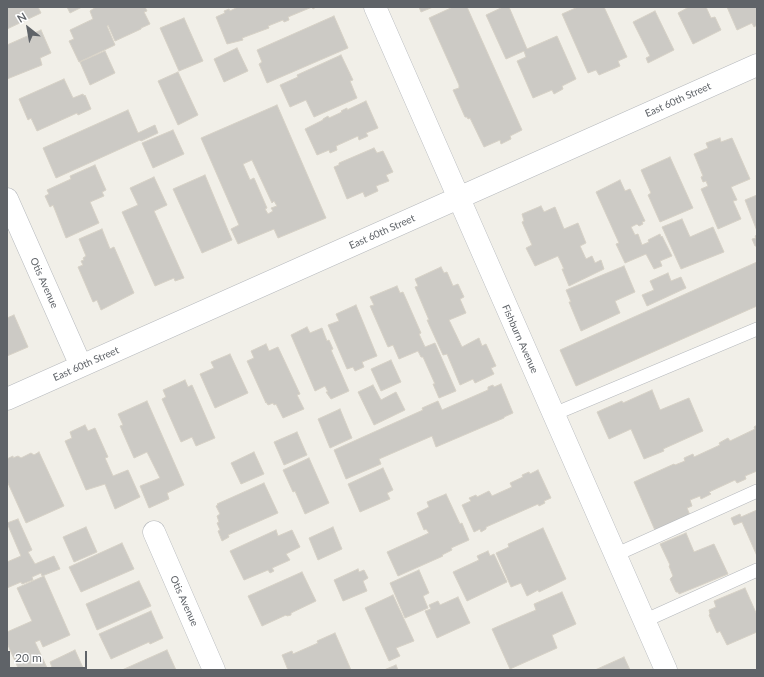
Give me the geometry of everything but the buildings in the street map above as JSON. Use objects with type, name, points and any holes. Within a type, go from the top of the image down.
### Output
[{"type":"street","name":"Fishburn Avenue","points":[[375,7],[666,670]]},
{"type":"street","name":"East 60th Street","points":[[7,399],[757,65]]},
{"type":"street","name":"Otis Avenue","points":[[7,199],[81,366]]},
{"type":"street","name":"Otis Avenue","points":[[154,532],[214,670]]},
{"type":"lane","points":[[554,414],[757,329]]},
{"type":"lane","points":[[615,555],[757,492]]},
{"type":"lane","points":[[644,621],[757,570]]}]
